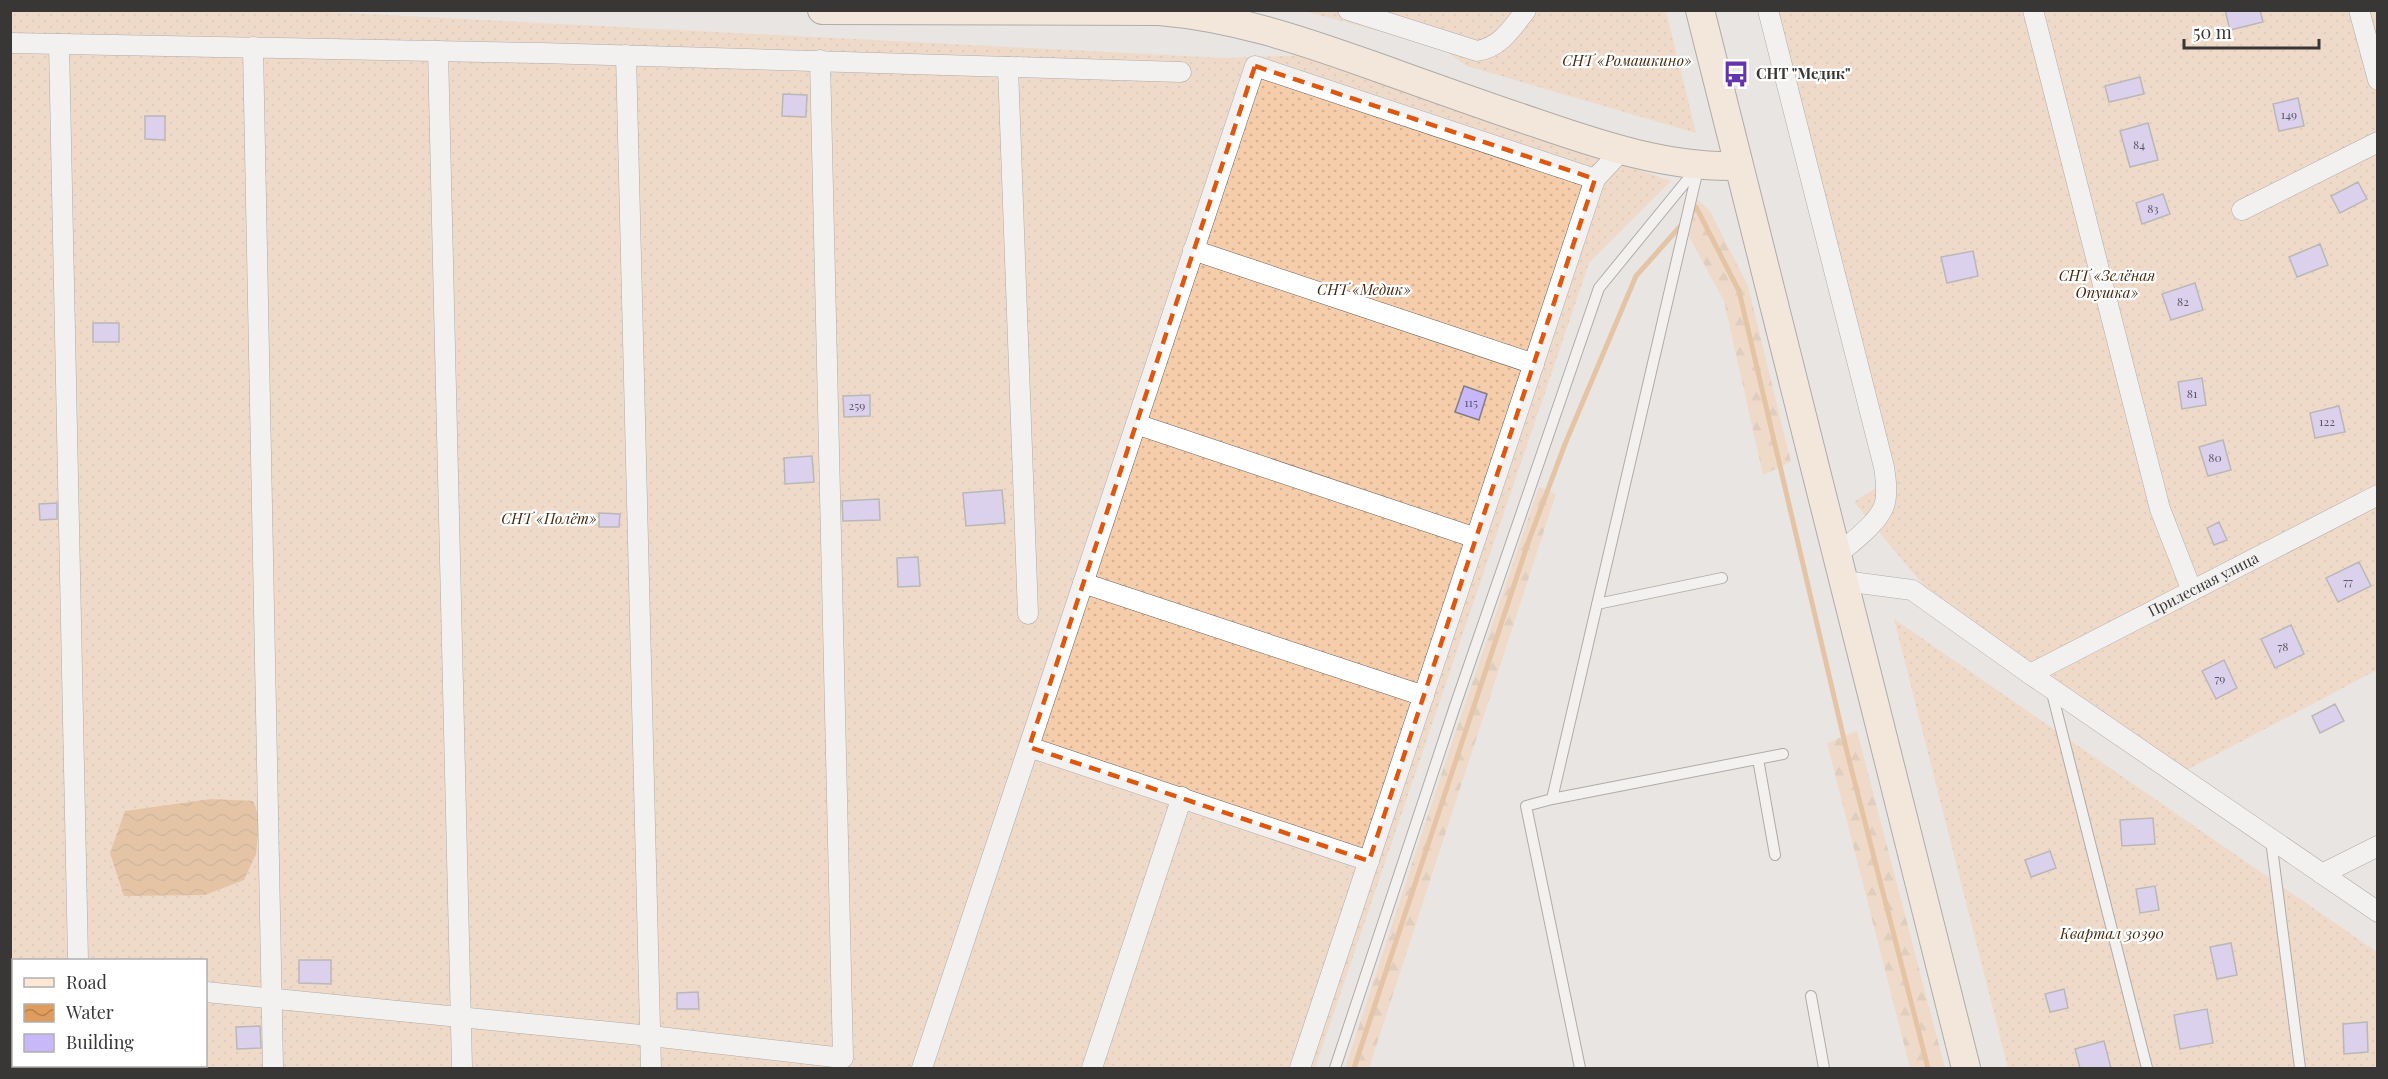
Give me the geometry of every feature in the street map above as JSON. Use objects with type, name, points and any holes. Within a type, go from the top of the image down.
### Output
[{"type":"street","points":[[822,10],[1159,11],[1197,14],[1239,22],[1317,46],[1525,119],[1622,150],[1699,165],[1738,166]]},
{"type":"street","points":[[1352,11],[1478,51],[1491,49],[1502,40],[1526,10]]},
{"type":"street","points":[[1700,10],[1966,1068]]},
{"type":"street","points":[[1768,10],[1884,467],[1886,489],[1884,507],[1840,568]]},
{"type":"street","points":[[2033,10],[2160,509],[2192,591]]},
{"type":"street","points":[[2359,10],[2378,81]]},
{"type":"street","points":[[10,43],[626,55],[1181,72]]},
{"type":"street","points":[[59,44],[78,959]]},
{"type":"street","points":[[253,47],[273,1068]]},
{"type":"street","points":[[438,51],[462,1068]]},
{"type":"street","points":[[626,55],[651,1068]]},
{"type":"street","points":[[207,992],[651,1036],[843,1058],[820,60]]},
{"type":"street","points":[[922,1068],[1254,66],[1595,179]]},
{"type":"street","points":[[1008,67],[1028,614]]},
{"type":"street","points":[[2242,210],[2378,142]]},
{"type":"street","points":[[1300,1068],[1595,179],[1622,150]]},
{"type":"street","points":[[1193,250],[1534,364]]},
{"type":"street","points":[[1136,424],[1476,538]]},
{"type":"street","name":"Прилесная улица","points":[[2030,674],[2378,495]]},
{"type":"street","points":[[1840,568],[1912,590],[2051,689],[2378,912]]},
{"type":"street","points":[[1083,583],[1424,696]]},
{"type":"street","points":[[1029,747],[1370,861]]},
{"type":"street","points":[[1092,1068],[1182,797]]},
{"type":"street","points":[[2322,874],[2378,846]]},
{"type":"lane","points":[[1552,799],[1699,165]]},
{"type":"lane","points":[[1335,1068],[1455,705],[1599,288],[1699,165]]},
{"type":"lane","points":[[1597,604],[1722,578]]},
{"type":"lane","points":[[2051,689],[2147,1068]]},
{"type":"lane","points":[[1580,1068],[1526,806],[1783,754]]},
{"type":"lane","points":[[1758,759],[1776,855]]},
{"type":"lane","points":[[2271,839],[2300,1068]]},
{"type":"lane","points":[[1810,996],[1824,1068]]},
{"type":"highlighted area","points":[[1255,66],[1595,179],[1369,861],[1029,747]]},
{"type":"green space","name":"СНТ «Полёт»","points":[[10,11],[308,11],[1224,58],[1312,55],[1671,181],[1589,263],[1315,1068],[11,1068]]},
{"type":"green space","name":"СНТ «Ромашкино»","points":[[1304,11],[1666,11],[1696,133],[1467,66],[1440,47]]},
{"type":"green space","name":"СНТ «Зелёная Опушка»","points":[[1758,11],[2377,11],[2377,670],[2187,770],[1930,593],[1854,502],[1879,486]]},
{"type":"green space","points":[[1692,195],[1710,211],[1748,286],[1791,462],[1763,475],[1724,301],[1680,220]]},
{"type":"green space","points":[[1539,487],[1556,494],[1369,1068],[1345,1068],[1450,748]]},
{"type":"green space","name":"Квартал 30390","points":[[1894,619],[2377,952],[2377,1068],[2008,1068]]},
{"type":"green space","points":[[1857,731],[1945,1068],[1910,1068],[1827,743]]},
{"type":"water","points":[[211,799],[253,801],[260,819],[256,854],[244,880],[205,895],[124,896],[110,853],[125,811]]},
{"type":"building","points":[[2225,10],[2260,10],[2263,22],[2230,30]]},
{"type":"building","points":[[2140,77],[2144,94],[2109,102],[2105,86]]},
{"type":"building","points":[[783,94],[807,95],[806,117],[782,116]]},
{"type":"building","points":[[2298,98],[2304,126],[2279,131],[2273,104]]},
{"type":"building","points":[[145,116],[165,116],[165,140],[145,139]]},
{"type":"building","points":[[2148,123],[2158,160],[2130,167],[2120,131]]},
{"type":"building","points":[[2358,182],[2367,199],[2340,213],[2331,196]]},
{"type":"building","points":[[2163,194],[2170,214],[2142,224],[2136,203]]},
{"type":"building","points":[[2320,244],[2328,265],[2297,277],[2289,257]]},
{"type":"building","points":[[1973,251],[1978,276],[1947,283],[1941,257]]},
{"type":"building","points":[[2195,283],[2203,310],[2171,320],[2162,294]]},
{"type":"building","points":[[93,323],[119,323],[119,342],[93,342]]},
{"type":"building","points":[[2202,378],[2206,405],[2182,409],[2178,382]]},
{"type":"building","points":[[1464,386],[1487,394],[1479,420],[1455,412]]},
{"type":"building","points":[[870,395],[870,416],[844,417],[843,396]]},
{"type":"building","points":[[2339,406],[2345,432],[2315,438],[2310,413]]},
{"type":"building","points":[[2223,440],[2231,470],[2208,476],[2199,447]]},
{"type":"building","points":[[812,456],[814,482],[785,484],[784,458]]},
{"type":"building","points":[[1002,490],[1005,523],[966,526],[963,493]]},
{"type":"building","points":[[879,499],[880,520],[843,521],[842,501]]},
{"type":"building","points":[[57,503],[57,519],[40,520],[39,504]]},
{"type":"building","points":[[599,513],[620,514],[619,527],[599,527]]},
{"type":"building","points":[[2219,522],[2227,540],[2214,545],[2207,528]]},
{"type":"building","points":[[918,557],[920,586],[898,587],[897,558]]},
{"type":"building","points":[[2359,562],[2371,586],[2338,602],[2326,578]]},
{"type":"building","points":[[2291,625],[2304,654],[2275,668],[2261,639]]},
{"type":"building","points":[[2224,660],[2237,688],[2216,699],[2202,671]]},
{"type":"building","points":[[2335,704],[2344,721],[2320,733],[2312,716]]},
{"type":"building","points":[[2153,818],[2155,844],[2122,846],[2120,820]]},
{"type":"building","points":[[2050,851],[2056,868],[2031,877],[2025,860]]},
{"type":"building","points":[[2155,886],[2159,910],[2140,913],[2136,889]]},
{"type":"building","points":[[2231,943],[2237,975],[2217,979],[2210,947]]},
{"type":"building","points":[[299,960],[331,960],[331,984],[299,983]]},
{"type":"building","points":[[2064,989],[2068,1008],[2050,1012],[2045,994]]},
{"type":"building","points":[[698,992],[699,1009],[677,1009],[677,993]]},
{"type":"building","points":[[2207,1009],[2213,1043],[2180,1049],[2174,1015]]},
{"type":"building","points":[[2367,1022],[2368,1052],[2344,1054],[2343,1024]]},
{"type":"building","points":[[260,1026],[261,1048],[237,1049],[236,1027]]},
{"type":"building","points":[[2104,1041],[2111,1068],[2080,1068],[2075,1049]]},
{"type":"waterway","points":[[1690,215],[1696,207],[1739,291],[1847,752],[1928,1068]]},
{"type":"waterway","points":[[1354,1068],[1529,540],[1565,444],[1636,276],[1684,222]]},
{"type":"place","name":"СНТ \"Медик\"","points":[[1736,74]]},
{"type":"park label","name":"СНТ «Медик»","points":[[1364,290]]}]
